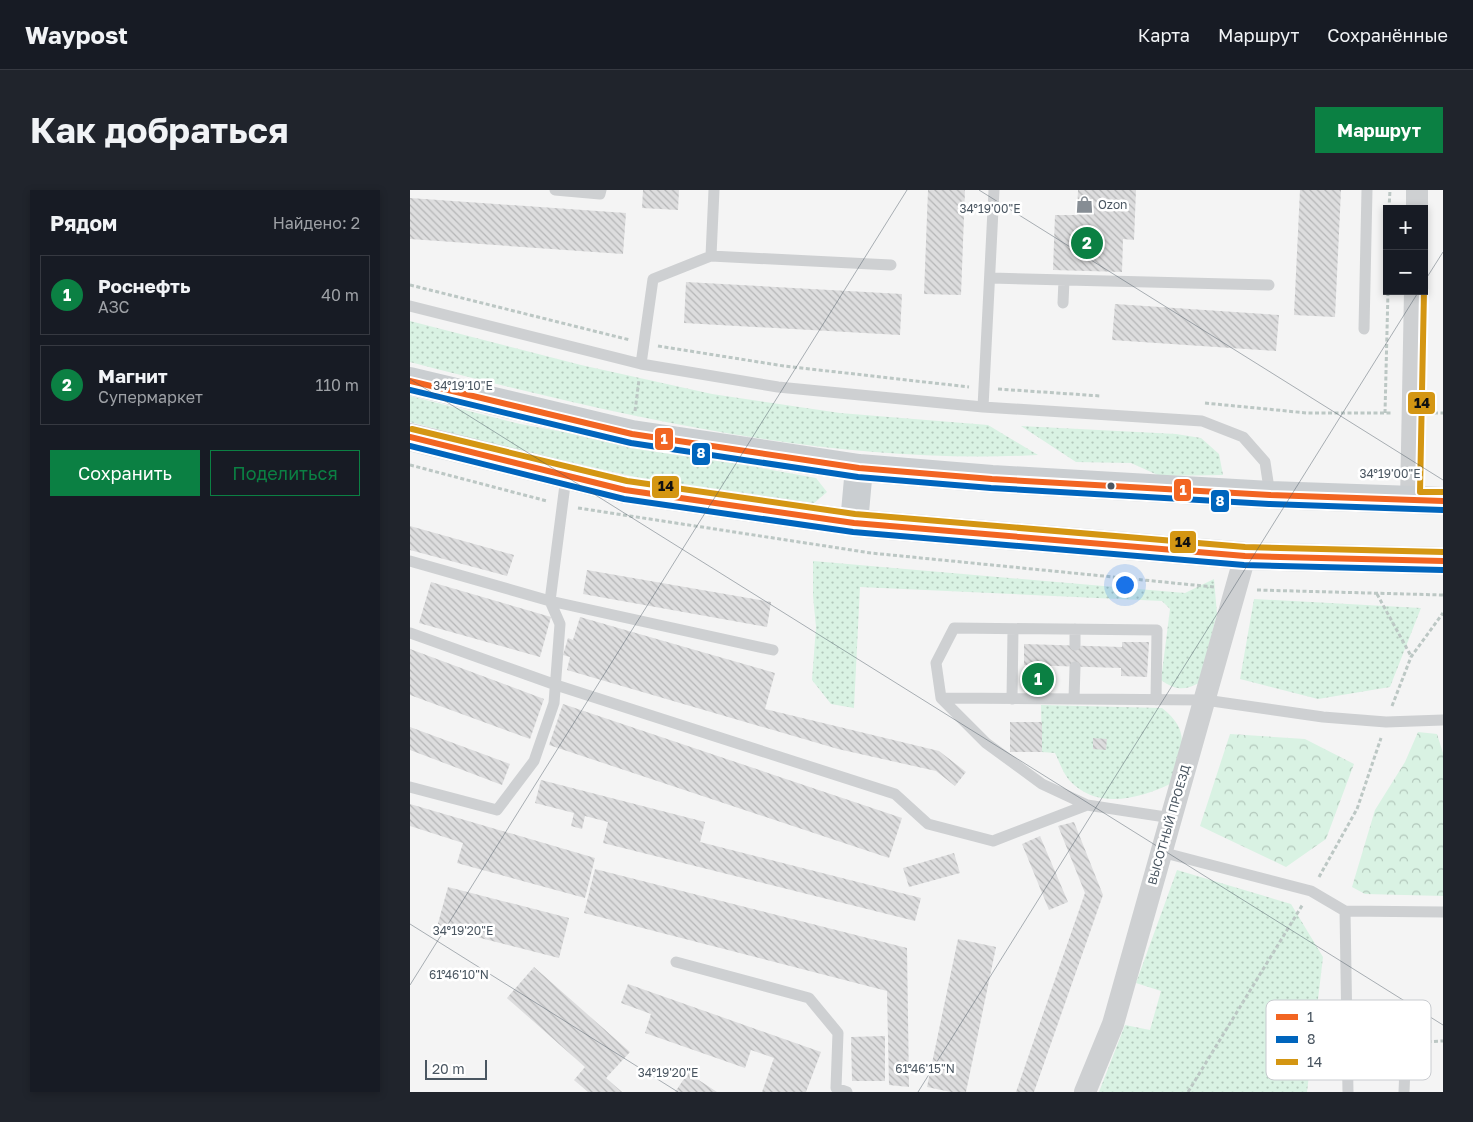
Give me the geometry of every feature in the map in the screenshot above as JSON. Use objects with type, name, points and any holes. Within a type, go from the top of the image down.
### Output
[{"type":"main road","points":[[410,381],[632,434],[859,468],[992,479],[1270,495],[1443,501]]},
{"type":"main road","points":[[410,437],[625,490],[854,523],[1245,556],[1443,561]]},
{"type":"main road","points":[[854,523],[859,468]]},
{"type":"street","points":[[1417,190],[1417,205]]},
{"type":"street","points":[[1411,501],[1415,295]]},
{"type":"street","name":"ВЫСОТНЫЙ ПРОЕЗД","points":[[1085,1092],[1113,1024],[1245,556]]},
{"type":"lane","points":[[555,190],[600,194],[600,190]]},
{"type":"lane","points":[[711,256],[714,190]]},
{"type":"lane","points":[[983,406],[994,190]]},
{"type":"lane","points":[[1364,329],[1367,190]]},
{"type":"lane","points":[[641,364],[653,279],[711,256],[891,265]]},
{"type":"lane","points":[[991,278],[1269,286]]},
{"type":"lane","points":[[1063,303],[1064,280]]},
{"type":"lane","points":[[410,306],[641,364],[778,387],[983,406],[1202,422],[1243,436],[1265,462],[1270,495]]},
{"type":"lane","points":[[410,787],[497,810],[534,761],[554,703],[560,624],[550,600],[566,477]]},
{"type":"lane","points":[[410,561],[550,600],[773,650]]},
{"type":"lane","points":[[1156,700],[1157,630],[954,628],[936,663],[941,698],[986,743],[1042,784],[1087,805],[1172,818]]},
{"type":"lane","points":[[1012,699],[1013,629]]},
{"type":"lane","points":[[1075,629],[1075,645]]},
{"type":"lane","points":[[410,633],[556,685],[895,794],[928,824],[993,841],[1087,805]]},
{"type":"lane","points":[[1074,667],[1074,699]]},
{"type":"lane","points":[[941,698],[1205,700],[1323,717],[1386,722],[1443,720]]},
{"type":"lane","points":[[1161,852],[1311,891],[1346,911],[1443,912]]},
{"type":"lane","points":[[1346,911],[1347,1000]]},
{"type":"lane","points":[[676,962],[809,998],[838,1033],[836,1088],[847,1092]]},
{"type":"path","points":[[1389,205],[1390,190]]},
{"type":"path","points":[[410,285],[643,343],[784,366],[984,388],[1111,397]]},
{"type":"path","points":[[1385,413],[1388,295]]},
{"type":"path","points":[[1199,403],[1258,407],[1307,414],[1443,413]]},
{"type":"path","points":[[1376,593],[1411,657]]},
{"type":"path","points":[[1188,1092],[1311,891],[1357,809],[1386,722],[1411,657],[1443,613]]},
{"type":"green space","points":[[410,321],[581,365],[712,394],[840,413],[988,425],[1038,455],[959,456],[880,452],[800,444],[642,417],[410,362]]},
{"type":"green space","points":[[410,396],[520,424],[816,478],[827,492],[813,504],[635,477],[509,448],[410,422]]},
{"type":"green space","points":[[1021,426],[1176,434],[1201,438],[1219,454],[1223,475],[1160,476],[1131,463],[1076,462]]},
{"type":"green space","points":[[813,561],[1185,593],[1214,579],[1217,614],[1199,683],[1180,688],[1171,686],[1161,680],[1170,609],[1162,601],[860,587],[854,708],[831,704],[812,680],[816,627],[813,596]]},
{"type":"green space","points":[[1254,599],[1421,608],[1390,687],[1318,699],[1240,679]]},
{"type":"green space","points":[[1041,705],[1162,708],[1178,726],[1182,743],[1170,784],[1145,794],[1118,799],[1092,795],[1080,789],[1069,780],[1055,753],[1042,752]]},
{"type":"green space","points":[[1418,732],[1437,734],[1443,753],[1443,896],[1365,894],[1352,887],[1375,810],[1405,762]]},
{"type":"green space","points":[[1230,734],[1305,739],[1354,764],[1326,839],[1286,867],[1200,826]]},
{"type":"green space","points":[[1177,870],[1291,904],[1323,957],[1318,1000],[1266,1000],[1266,1080],[1308,1080],[1307,1092],[1099,1092],[1125,1025],[1150,1030],[1161,991],[1136,983]]},
{"type":"building","points":[[643,190],[679,190],[678,210],[642,208]]},
{"type":"building","points":[[928,190],[965,190],[961,295],[924,294]]},
{"type":"building","points":[[1078,190],[1136,190],[1134,240],[1123,239],[1122,272],[1053,270],[1055,215],[1077,215]]},
{"type":"building","points":[[1300,190],[1341,190],[1335,317],[1294,315]]},
{"type":"building","points":[[410,198],[626,213],[623,254],[410,239]]},
{"type":"building","points":[[686,282],[902,294],[900,335],[684,323]]},
{"type":"building","points":[[1115,304],[1279,315],[1276,351],[1112,340]]},
{"type":"building","points":[[410,526],[514,555],[507,576],[410,550]]},
{"type":"building","points":[[587,570],[771,602],[767,627],[583,594]]},
{"type":"building","points":[[431,582],[551,617],[540,657],[419,623]]},
{"type":"building","points":[[580,617],[775,673],[765,709],[939,751],[966,772],[955,786],[936,771],[838,749],[567,670],[570,657],[563,655],[568,638],[573,640]]},
{"type":"building","points":[[1122,642],[1149,642],[1147,677],[1121,676],[1121,668],[1024,665],[1024,644],[1122,647]]},
{"type":"building","points":[[410,649],[544,699],[530,739],[410,695]]},
{"type":"building","points":[[563,704],[902,818],[889,858],[549,745]]},
{"type":"building","points":[[1010,722],[1042,722],[1042,752],[1010,752]]},
{"type":"building","points":[[410,727],[510,764],[502,785],[410,750]]},
{"type":"building","points":[[1093,738],[1107,739],[1106,750],[1093,749]]},
{"type":"building","points":[[541,780],[705,822],[700,842],[921,898],[915,921],[603,843],[608,822],[585,816],[582,829],[571,826],[574,813],[535,803]]},
{"type":"building","points":[[410,804],[595,858],[585,898],[457,863],[463,843],[410,826]]},
{"type":"building","points":[[1074,822],[1103,895],[1034,1092],[1016,1092],[1085,893],[1058,826]]},
{"type":"building","points":[[1040,836],[1068,902],[1049,910],[1022,844]]},
{"type":"building","points":[[954,853],[960,873],[909,887],[903,868]]},
{"type":"building","points":[[595,869],[907,948],[909,1087],[889,1085],[887,991],[584,913]]},
{"type":"building","points":[[448,887],[569,918],[559,958],[437,927]]},
{"type":"building","points":[[958,939],[996,947],[966,1092],[951,1092],[927,1087]]},
{"type":"building","points":[[534,967],[630,1052],[606,1078],[622,1092],[588,1092],[574,1080],[585,1067],[507,998]]},
{"type":"building","points":[[628,984],[821,1052],[806,1092],[762,1092],[774,1058],[751,1050],[745,1068],[645,1033],[651,1014],[621,1003]]},
{"type":"building","points":[[885,1036],[885,1081],[852,1081],[851,1037]]},
{"type":"building","points":[[688,1073],[717,1092],[675,1092]]},
{"type":"transit line","name":"14","points":[[1424,295],[1420,492],[1443,492]]},
{"type":"transit line","name":"1","points":[[410,381],[632,434],[859,468],[992,479],[1270,495],[1443,501]]},
{"type":"transit line","name":"8","points":[[410,390],[631,443],[858,477],[991,488],[1269,504],[1443,510]]},
{"type":"transit line","name":"14","points":[[412,429],[627,481],[855,514],[1245,547],[1443,552]]},
{"type":"transit line","name":"1","points":[[410,437],[625,490],[854,523],[1245,556],[1443,561]]},
{"type":"transit line","name":"8","points":[[410,446],[624,499],[853,532],[1244,565],[1443,570]]},
{"type":"place","name":"Ozon","points":[[1084,205]]},
{"type":"place","name":"Магнит","points":[[1087,243]]},
{"type":"place","name":"Роснефть","points":[[1038,679]]}]
